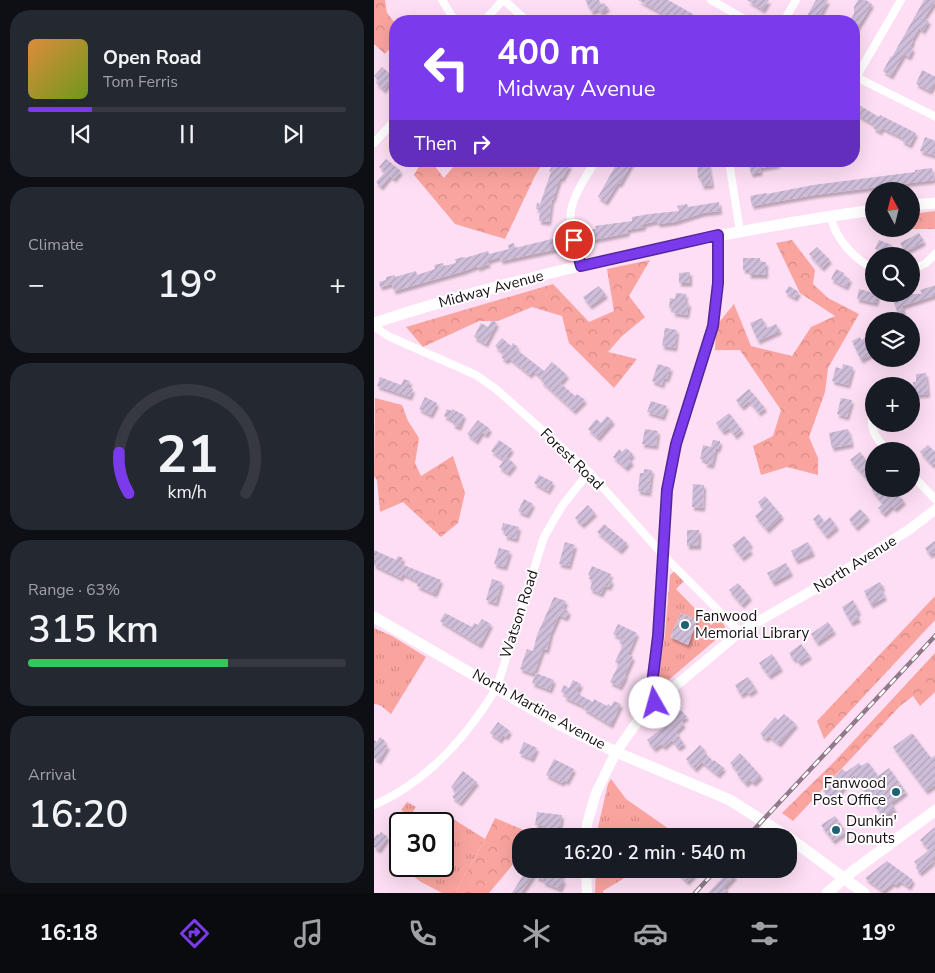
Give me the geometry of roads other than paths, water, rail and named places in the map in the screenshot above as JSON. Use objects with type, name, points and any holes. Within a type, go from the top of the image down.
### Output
[{"type":"main road","points":[[920,205],[935,203]]},
{"type":"main road","name":"Midway Avenue","points":[[374,325],[489,288],[581,266],[718,235],[865,211]]},
{"type":"main road","name":"North Martine Avenue","points":[[374,617],[556,722],[616,752],[717,794],[773,828]]},
{"type":"main road","points":[[827,893],[843,878],[935,810]]},
{"type":"main road","name":"North Martine Avenue","points":[[797,844],[864,893]]},
{"type":"street","points":[[442,0],[451,15]]},
{"type":"street","points":[[489,15],[503,0],[520,15]]},
{"type":"street","points":[[711,0],[737,15]]},
{"type":"street","points":[[787,15],[796,0]]},
{"type":"street","points":[[860,70],[901,0]]},
{"type":"street","points":[[860,81],[935,117]]},
{"type":"street","points":[[374,143],[389,127]]},
{"type":"street","points":[[581,266],[571,226],[571,208],[577,192],[592,167]]},
{"type":"street","points":[[730,167],[740,232]]},
{"type":"street","points":[[831,216],[833,227],[838,237],[865,262]]},
{"type":"street","points":[[655,703],[652,684],[658,636],[667,490],[671,465],[684,416],[713,326],[718,283],[718,235]]},
{"type":"street","points":[[920,265],[935,252]]},
{"type":"street","name":"Forest Road","points":[[374,325],[388,336],[476,375],[496,389],[589,472],[664,556],[740,632]]},
{"type":"street","name":"Watson Road","points":[[374,805],[405,788],[429,770],[451,749],[471,726],[497,687],[544,537],[562,506],[589,472]]},
{"type":"street","points":[[920,484],[935,500]]},
{"type":"street","name":"North Avenue","points":[[587,828],[596,793],[616,752],[640,718],[655,703],[740,632],[827,582],[910,529],[935,509]]},
{"type":"street","points":[[586,878],[587,893]]},
{"type":"railway","points":[[755,828],[936,635]]},
{"type":"railway","points":[[695,893],[709,878]]},
{"type":"place","name":"Fanwood Memorial Library","points":[[685,625]]},
{"type":"place","name":"Fanwood Post Office","points":[[896,792]]},
{"type":"place","name":"Dunkin' Donuts","points":[[836,830]]}]
